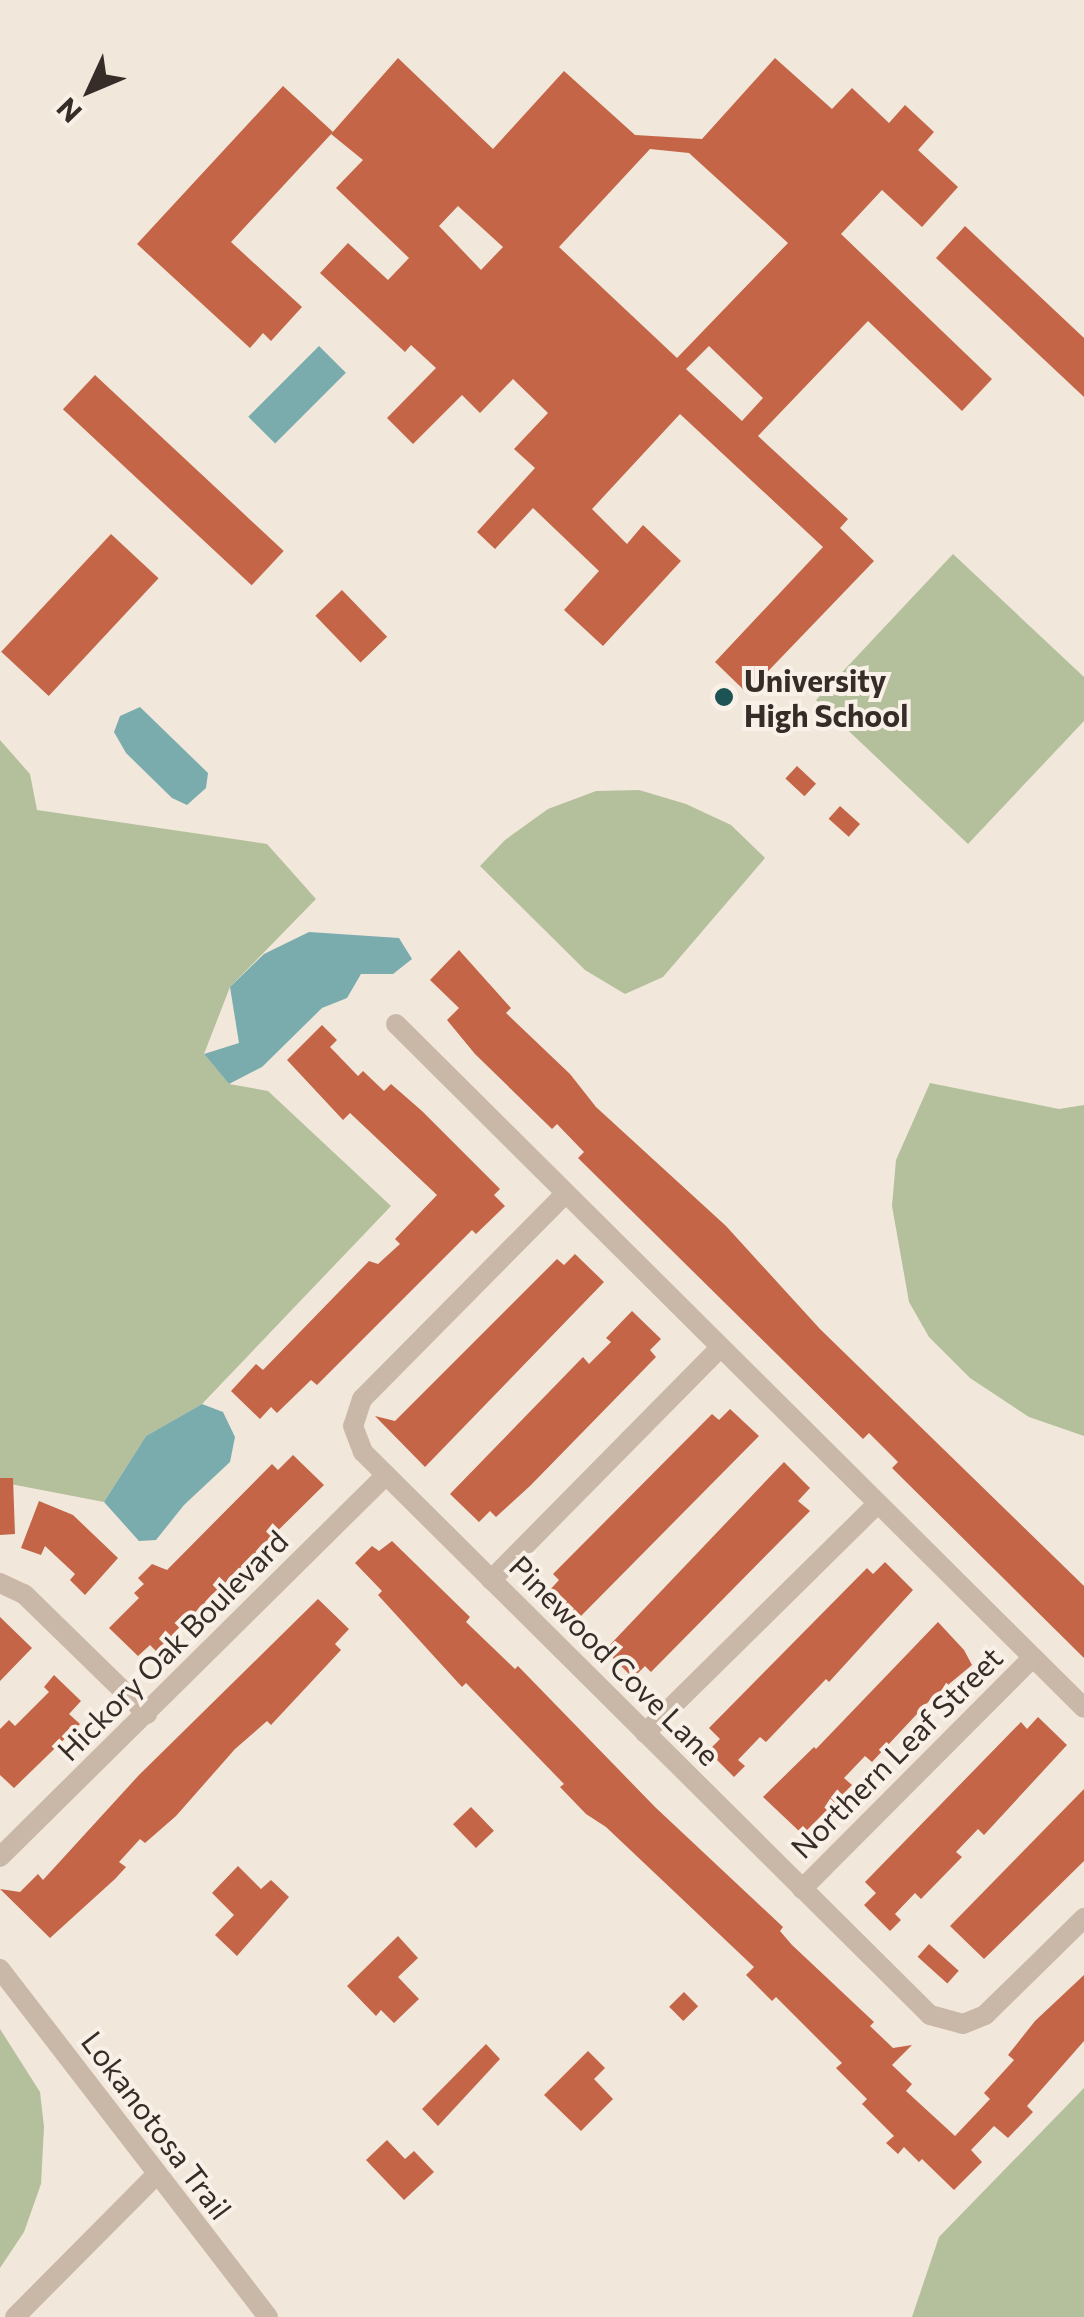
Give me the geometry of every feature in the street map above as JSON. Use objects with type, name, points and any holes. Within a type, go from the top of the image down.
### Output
[{"type":"street","points":[[396,1024],[1084,1708]]},
{"type":"street","name":"Pinewood Cove Lane","points":[[566,1192],[362,1399],[353,1426],[356,1440],[386,1475],[930,2016],[950,2024],[986,2016],[1084,1918]]},
{"type":"street","points":[[491,1580],[721,1347]]},
{"type":"street","name":"Hickory Oak Boulevard","points":[[0,1857],[386,1475]]},
{"type":"street","points":[[645,1733],[878,1503]]},
{"type":"street","points":[[0,1584],[24,1594],[147,1714]]},
{"type":"street","name":"Northern Leaf Street","points":[[802,1889],[1033,1657]]},
{"type":"street","name":"Lokanotosa Trail","points":[[0,1969],[268,2317]]},
{"type":"street","points":[[16,2317],[156,2175]]},
{"type":"green space","points":[[953,554],[1084,677],[1084,721],[968,844],[816,700]]},
{"type":"green space","points":[[0,740],[30,774],[37,810],[267,844],[316,899],[230,987],[204,1054],[229,1084],[268,1091],[391,1206],[202,1404],[146,1436],[104,1502],[0,1482]]},
{"type":"green space","points":[[639,790],[686,804],[731,825],[765,858],[663,977],[625,994],[585,970],[480,866],[505,840],[548,809],[596,791]]},
{"type":"green space","points":[[930,1083],[1059,1109],[1084,1105],[1084,1436],[1029,1417],[970,1378],[929,1337],[909,1302],[892,1206],[896,1160]]},
{"type":"green space","points":[[0,2029],[40,2092],[44,2127],[41,2184],[24,2232],[0,2268]]},
{"type":"green space","points":[[1084,2088],[1084,2317],[912,2317],[939,2237]]},
{"type":"water","points":[[319,346],[346,373],[275,444],[248,417]]},
{"type":"water","points":[[140,707],[208,773],[206,788],[187,805],[172,798],[126,753],[114,732],[120,716]]},
{"type":"water","points":[[309,932],[399,938],[412,959],[393,974],[361,974],[347,998],[322,1008],[262,1067],[229,1084],[204,1054],[239,1043],[230,987],[264,954]]},
{"type":"water","points":[[202,1404],[223,1412],[235,1437],[230,1462],[184,1505],[156,1540],[139,1541],[104,1502],[146,1436]]},
{"type":"building","points":[[398,58],[493,149],[564,71],[635,135],[702,139],[775,58],[832,109],[852,88],[889,123],[905,105],[934,132],[918,150],[958,187],[922,227],[882,190],[841,234],[992,379],[962,411],[868,321],[758,436],[848,519],[840,528],[874,561],[747,693],[715,662],[823,547],[680,414],[592,509],[627,544],[643,525],[681,561],[603,646],[564,610],[599,571],[533,508],[495,549],[477,532],[535,468],[514,449],[548,413],[513,379],[480,413],[462,395],[413,444],[387,418],[436,368],[411,345],[405,352],[320,273],[348,243],[388,280],[409,258],[336,188],[363,160],[331,134]],"holes":[[[650,149],[689,153],[788,243],[677,358],[559,247]],[[458,206],[503,247],[481,270],[439,226]],[[709,346],[763,398],[742,421],[686,369]]]},
{"type":"building","points":[[283,86],[333,132],[231,242],[302,307],[271,341],[263,333],[250,348],[137,244]]},
{"type":"building","points":[[965,226],[1084,338],[1084,397],[936,258]]},
{"type":"building","points":[[95,375],[284,551],[252,585],[63,409]]},
{"type":"building","points":[[111,534],[159,578],[49,696],[1,652]]},
{"type":"building","points":[[342,590],[387,637],[361,662],[315,616]]},
{"type":"building","points":[[797,766],[816,784],[804,796],[785,778]]},
{"type":"building","points":[[840,806],[860,824],[849,837],[829,819]]},
{"type":"building","points":[[459,950],[511,1008],[506,1013],[570,1074],[596,1107],[726,1226],[820,1329],[1084,1586],[1084,1658],[892,1468],[898,1462],[869,1433],[863,1439],[578,1158],[584,1152],[557,1124],[552,1129],[475,1054],[447,1020],[459,1008],[430,980]]},
{"type":"building","points":[[322,1025],[337,1040],[330,1047],[358,1076],[363,1071],[384,1091],[391,1084],[422,1111],[500,1189],[494,1195],[505,1206],[476,1234],[472,1230],[317,1385],[311,1380],[277,1413],[271,1407],[260,1419],[231,1391],[256,1364],[263,1370],[369,1261],[378,1264],[400,1244],[395,1239],[437,1195],[350,1113],[343,1120],[287,1060]]},
{"type":"building","points":[[575,1254],[604,1282],[425,1467],[375,1416],[395,1421],[557,1259],[564,1265]]},
{"type":"building","points":[[632,1311],[661,1339],[650,1350],[656,1357],[530,1486],[496,1517],[490,1511],[479,1522],[450,1494],[583,1357],[589,1364],[611,1342],[606,1338]]},
{"type":"building","points":[[730,1409],[759,1436],[577,1620],[548,1592],[559,1580],[553,1574],[712,1414],[719,1420]]},
{"type":"building","points":[[293,1455],[324,1485],[156,1651],[150,1645],[138,1656],[109,1628],[139,1598],[134,1593],[144,1584],[138,1578],[152,1564],[167,1570],[272,1464],[278,1470]]},
{"type":"building","points":[[784,1462],[810,1488],[798,1501],[810,1511],[651,1672],[645,1666],[633,1678],[605,1650]]},
{"type":"building","points":[[0,1478],[13,1478],[15,1534],[0,1535]]},
{"type":"building","points":[[39,1501],[73,1515],[118,1558],[85,1595],[70,1580],[75,1574],[45,1546],[41,1555],[21,1548]]},
{"type":"building","points":[[392,1541],[470,1617],[466,1622],[515,1669],[518,1666],[655,1807],[783,1927],[780,1931],[792,1945],[874,2022],[870,2026],[893,2048],[912,2045],[892,2065],[912,2084],[906,2091],[955,2136],[990,2099],[984,2093],[1014,2060],[1008,2055],[1035,2021],[1084,1975],[1084,2041],[1027,2106],[1033,2112],[1008,2138],[994,2126],[971,2150],[982,2162],[954,2190],[922,2159],[919,2162],[904,2147],[898,2154],[886,2143],[894,2136],[862,2104],[867,2099],[836,2068],[842,2063],[776,1997],[772,2001],[746,1975],[754,1967],[606,1827],[586,1814],[560,1787],[564,1784],[466,1683],[462,1687],[378,1595],[382,1591],[355,1563],[372,1546],[379,1551]]},
{"type":"building","points":[[885,1562],[913,1590],[829,1682],[826,1679],[766,1742],[760,1737],[738,1760],[745,1766],[734,1777],[708,1751],[720,1739],[709,1728],[867,1568],[873,1574]]},
{"type":"building","points":[[318,1599],[349,1629],[335,1644],[341,1650],[271,1725],[267,1721],[235,1749],[176,1816],[145,1843],[140,1839],[119,1862],[126,1867],[50,1938],[0,1889],[20,1892],[38,1874],[43,1880],[139,1775]]},
{"type":"building","points":[[0,1617],[32,1648],[0,1681]]},
{"type":"building","points":[[938,1622],[964,1650],[972,1665],[931,1699],[872,1762],[865,1756],[844,1778],[852,1785],[805,1832],[799,1831],[763,1797],[816,1749]]},
{"type":"building","points":[[54,1675],[81,1701],[69,1714],[80,1724],[14,1788],[0,1775],[0,1729],[9,1720],[15,1726],[49,1692],[44,1687]]},
{"type":"building","points":[[1038,1717],[1067,1745],[984,1835],[978,1829],[956,1852],[962,1857],[921,1899],[915,1893],[895,1914],[901,1920],[890,1931],[864,1905],[876,1893],[865,1882],[1021,1722],[1027,1729]]},
{"type":"building","points":[[1084,1789],[1084,1861],[984,1959],[950,1926]]},
{"type":"building","points":[[471,1807],[494,1831],[476,1848],[453,1824]]},
{"type":"building","points":[[238,1866],[261,1889],[271,1880],[289,1897],[237,1956],[215,1935],[234,1915],[212,1893]]},
{"type":"building","points":[[398,1936],[418,1958],[398,1977],[419,1999],[394,2023],[381,2010],[376,2016],[347,1986]]},
{"type":"building","points":[[929,1944],[959,1971],[947,1983],[918,1957]]},
{"type":"building","points":[[684,1992],[698,2006],[683,2021],[669,2007]]},
{"type":"building","points":[[486,2044],[500,2059],[438,2126],[422,2109]]},
{"type":"building","points":[[588,2051],[605,2068],[594,2079],[613,2099],[581,2131],[544,2095]]},
{"type":"building","points":[[387,2140],[405,2159],[414,2151],[434,2172],[404,2200],[366,2160]]},
{"type":"place","name":"University High School","points":[[724,697]]}]
